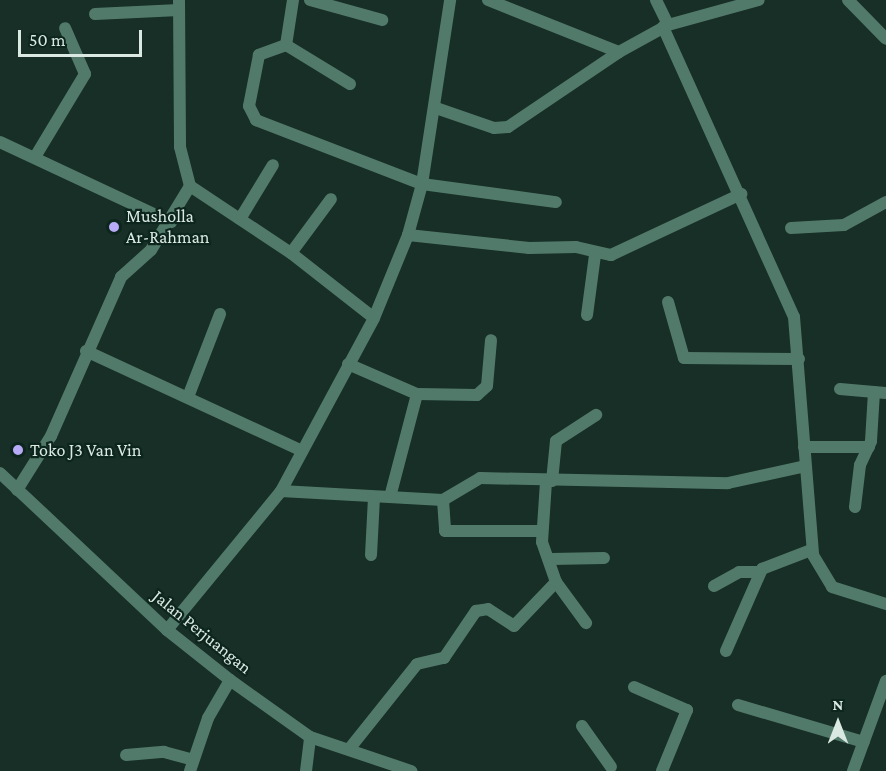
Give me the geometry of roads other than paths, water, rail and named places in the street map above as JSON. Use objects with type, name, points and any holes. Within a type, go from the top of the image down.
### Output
[{"type":"street","points":[[286,45],[293,0]]},
{"type":"street","points":[[310,0],[382,20]]},
{"type":"street","points":[[167,630],[281,491],[374,318],[408,235],[422,184],[436,108],[450,0]]},
{"type":"street","points":[[488,0],[619,52]]},
{"type":"street","points":[[656,0],[673,24],[741,194],[785,292],[799,359],[810,447],[805,466],[811,550],[832,587],[886,604]]},
{"type":"street","points":[[436,108],[494,128],[508,127],[619,52],[673,24],[759,0]]},
{"type":"street","points":[[848,0],[886,39]]},
{"type":"street","points":[[95,15],[179,5],[180,147],[190,186],[291,253],[374,318]]},
{"type":"street","points":[[35,158],[85,74],[65,28]]},
{"type":"street","points":[[286,45],[350,84]]},
{"type":"street","points":[[286,45],[259,55],[249,106],[255,120],[422,184],[556,202]]},
{"type":"street","points":[[0,142],[171,222]]},
{"type":"street","points":[[240,219],[273,165]]},
{"type":"street","points":[[17,490],[51,436],[86,351],[121,277],[171,222],[190,186]]},
{"type":"street","points":[[408,235],[529,248],[576,247],[595,255],[625,250],[741,194]]},
{"type":"street","points":[[291,253],[331,199]]},
{"type":"street","points":[[791,228],[844,225],[886,202]]},
{"type":"street","points":[[587,315],[595,255]]},
{"type":"street","points":[[668,302],[684,358],[799,359]]},
{"type":"street","points":[[188,397],[220,314]]},
{"type":"street","points":[[348,364],[417,393],[482,393],[491,340]]},
{"type":"street","points":[[86,351],[302,451]]},
{"type":"street","points":[[840,389],[880,392],[870,447],[860,465],[855,507]]},
{"type":"street","points":[[390,497],[417,393]]},
{"type":"street","points":[[586,623],[556,582],[541,531],[556,441],[596,415]]},
{"type":"street","points":[[810,447],[870,447]]},
{"type":"street","points":[[281,491],[443,500],[473,480],[728,483],[805,466]]},
{"type":"street","name":"Jalan Perjuangan","points":[[0,473],[167,630],[230,680],[310,737],[350,748],[411,771]]},
{"type":"street","points":[[371,555],[374,497]]},
{"type":"street","points":[[443,500],[445,531],[541,531]]},
{"type":"street","points":[[726,651],[759,572],[770,562],[811,550]]},
{"type":"street","points":[[551,559],[604,558]]},
{"type":"street","points":[[714,586],[739,572],[759,572]]},
{"type":"street","points":[[350,748],[417,664],[444,658],[477,611],[488,609],[514,626],[556,582]]},
{"type":"street","points":[[126,755],[164,752],[191,765],[230,680]]},
{"type":"street","points":[[853,771],[886,681]]},
{"type":"street","points":[[634,687],[687,710],[662,771]]},
{"type":"street","points":[[738,705],[864,742]]},
{"type":"street","points":[[582,726],[613,770]]},
{"type":"street","points":[[306,771],[310,737]]},
{"type":"place","name":"Musholla Ar-Rahman","points":[[114,227]]},
{"type":"place","name":"Toko J3 Van Vin","points":[[18,450]]}]
